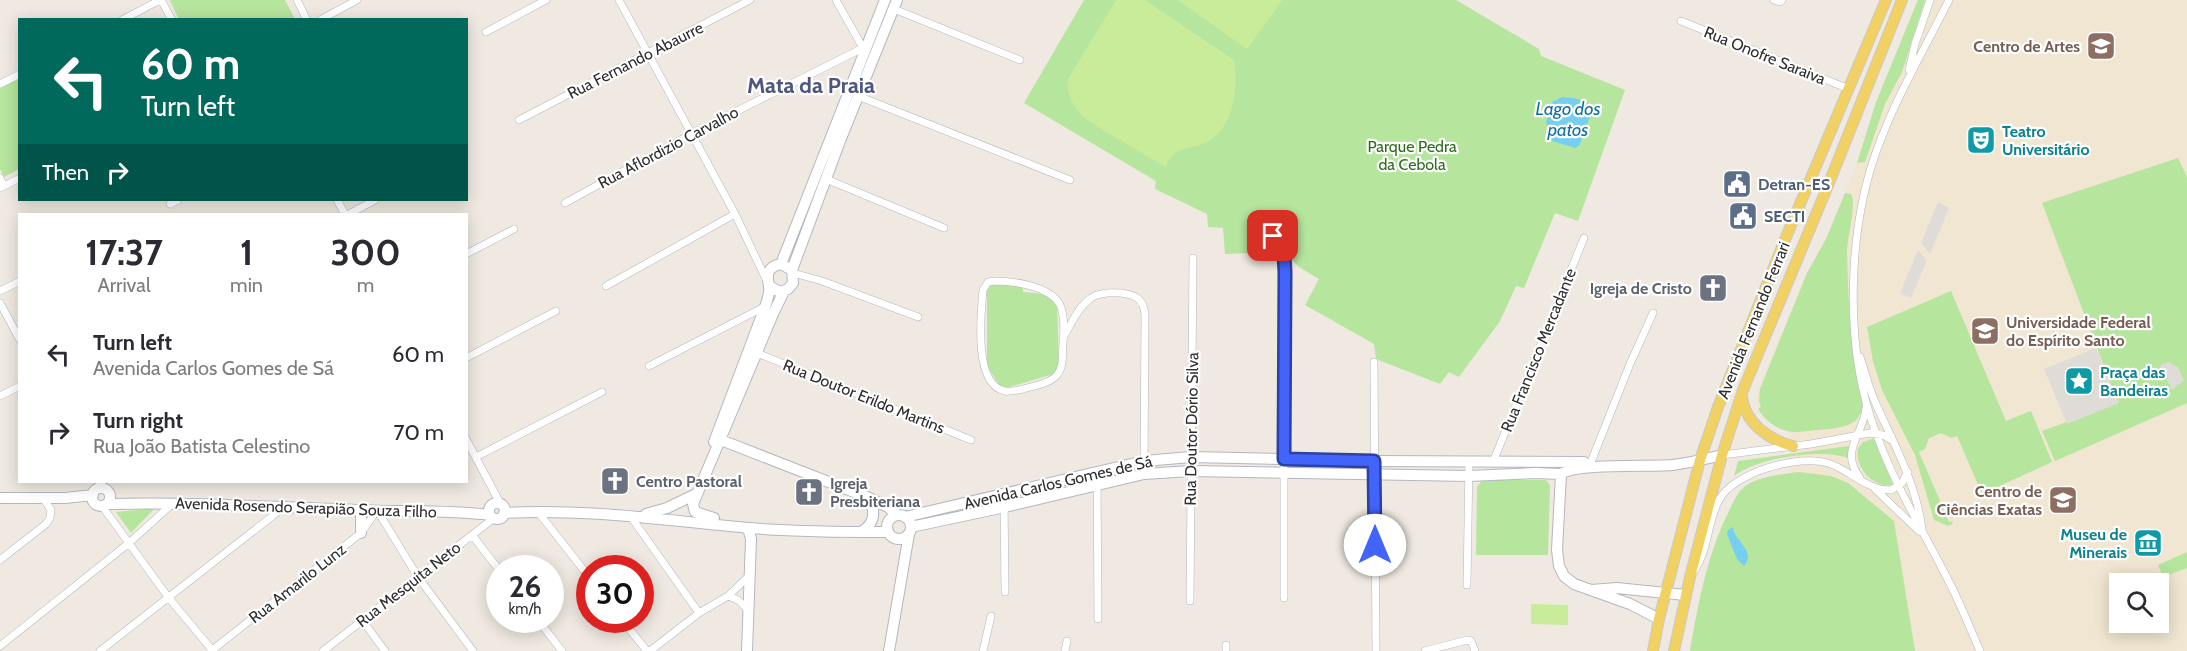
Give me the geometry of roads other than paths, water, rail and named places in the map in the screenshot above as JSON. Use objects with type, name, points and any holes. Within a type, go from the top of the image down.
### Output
[{"type":"main road","name":"Avenida Fernando Ferrari","points":[[1653,651],[1659,619],[1700,460],[1718,407],[1784,242],[1886,0]]},
{"type":"main road","name":"Avenida Fernando Ferrari","points":[[1674,651],[1685,596],[1722,455],[1743,390],[1902,0]]},
{"type":"main road","points":[[1743,390],[1745,411],[1760,430],[1781,443],[1793,446]]},
{"type":"street","points":[[126,18],[160,0],[171,18]]},
{"type":"street","points":[[297,0],[306,18]]},
{"type":"street","points":[[324,18],[357,0]]},
{"type":"street","points":[[486,32],[546,0]]},
{"type":"street","points":[[619,0],[735,214],[768,283],[776,291],[784,291]]},
{"type":"street","name":"Rua Fernando Abaurre","points":[[519,120],[750,0]]},
{"type":"street","points":[[836,0],[866,46]]},
{"type":"street","points":[[1907,79],[1929,0]]},
{"type":"street","points":[[1949,0],[1907,79],[1874,158],[1858,225],[1854,268],[1856,345],[1858,371],[1875,433],[1898,487],[1946,575],[1980,651]]},
{"type":"street","points":[[747,651],[751,539],[754,528],[695,512],[693,504],[772,314],[793,276],[823,173],[866,46],[890,3]]},
{"type":"street","points":[[890,3],[1020,60]]},
{"type":"street","points":[[713,457],[716,433],[765,307],[769,270],[778,265],[858,96],[890,3]]},
{"type":"street","name":"Rua Onofre Saraiva","points":[[1681,21],[1849,89]]},
{"type":"street","name":"Rua Aflordizio Carvalho","points":[[565,203],[691,134],[866,46]]},
{"type":"street","points":[[0,84],[18,75]]},
{"type":"street","points":[[858,96],[1070,180]]},
{"type":"street","points":[[823,173],[944,228]]},
{"type":"street","points":[[0,178],[2,187],[18,179]]},
{"type":"street","points":[[170,204],[176,201]]},
{"type":"street","points":[[349,213],[373,201]]},
{"type":"street","points":[[606,286],[735,214]]},
{"type":"street","points":[[1260,220],[1278,242],[1284,255],[1284,598]]},
{"type":"street","points":[[1278,242],[1292,220]]},
{"type":"street","points":[[468,253],[514,229]]},
{"type":"street","name":"Rua Francisco Mercadante","points":[[1493,462],[1584,238]]},
{"type":"street","points":[[755,258],[778,265],[793,276],[804,280],[822,281],[918,317]]},
{"type":"street","name":"Rua Doutor Dório Silva","points":[[1190,600],[1193,258]]},
{"type":"street","points":[[1063,337],[1059,303],[1051,296],[1015,282],[996,280],[984,285],[982,362],[994,384],[1002,391],[1014,391],[1052,380],[1061,367],[1063,337],[1085,303],[1096,295],[1127,294],[1139,299],[1145,315],[1144,474]]},
{"type":"street","points":[[0,291],[18,282]]},
{"type":"street","points":[[0,303],[18,336]]},
{"type":"street","points":[[649,366],[765,307]]},
{"type":"street","points":[[468,357],[556,310]]},
{"type":"street","points":[[1591,462],[1653,313]]},
{"type":"street","points":[[1856,345],[1874,400],[1908,472],[1918,505],[1923,535]]},
{"type":"street","name":"Rua Doutor Erildo Martins","points":[[757,353],[971,440]]},
{"type":"street","points":[[1374,362],[1376,651]]},
{"type":"street","points":[[0,396],[18,387]]},
{"type":"street","points":[[476,457],[602,392]]},
{"type":"street","points":[[1864,482],[1857,474],[1851,458],[1851,449],[1863,423],[1866,404]]},
{"type":"street","points":[[1722,455],[1875,433],[1889,438],[1896,444]]},
{"type":"street","points":[[721,440],[867,496],[902,516],[910,531],[889,651]]},
{"type":"street","points":[[468,443],[493,489],[496,510]]},
{"type":"street","name":"Avenida Carlos Gomes de Sá","points":[[910,531],[1144,474],[1191,471],[1284,471],[1374,475],[1561,474],[1564,471],[1589,467],[1671,465],[1722,455]]},
{"type":"street","name":"Avenida Carlos Gomes de Sá","points":[[902,516],[1004,495],[1144,461],[1191,457],[1591,462],[1645,466]]},
{"type":"street","points":[[1690,577],[1700,561],[1719,500],[1726,490],[1748,477],[1779,465],[1813,460],[1838,467],[1874,487],[1886,490],[1898,487],[1908,472]]},
{"type":"street","points":[[1467,585],[1469,462]]},
{"type":"street","points":[[1097,472],[1098,619]]},
{"type":"street","points":[[1561,474],[1557,550],[1559,566],[1564,576],[1574,584],[1630,604],[1659,619]]},
{"type":"street","points":[[1874,487],[1923,535]]},
{"type":"street","points":[[101,494],[129,543],[168,597],[212,651]]},
{"type":"street","name":"Avenida Rosendo Serapião Souza Filho","points":[[0,498],[65,498],[101,494],[146,502],[361,510],[465,512],[496,510],[631,517],[754,528],[861,532],[892,536]]},
{"type":"street","name":"Avenida Rosendo Serapião Souza Filho","points":[[631,517],[658,511],[696,494]]},
{"type":"street","points":[[1004,495],[1005,592]]},
{"type":"street","points":[[861,532],[871,524],[873,519],[873,507],[867,496]]},
{"type":"street","points":[[0,560],[48,521],[51,510],[43,498]]},
{"type":"street","points":[[0,646],[129,543],[174,503]]},
{"type":"street","points":[[265,506],[266,522]]},
{"type":"street","points":[[100,651],[284,507]]},
{"type":"street","points":[[361,510],[362,533]]},
{"type":"street","points":[[377,510],[418,577],[473,651]]},
{"type":"street","name":"Rua Amarilo Lunz","points":[[212,651],[362,533],[377,510]]},
{"type":"street","name":"Rua Mesquita Neto","points":[[323,651],[472,535],[496,510]]},
{"type":"street","points":[[533,512],[576,562]]},
{"type":"street","points":[[902,516],[893,516],[887,523],[906,559]]},
{"type":"street","points":[[631,517],[699,613]]},
{"type":"street","points":[[892,536],[904,538],[910,531]]},
{"type":"street","points":[[472,535],[488,555]]},
{"type":"street","points":[[633,633],[648,651],[699,613],[728,596],[749,576]]},
{"type":"street","points":[[1588,590],[1617,588],[1685,596]]},
{"type":"street","points":[[728,596],[738,600],[748,610]]},
{"type":"street","points":[[983,651],[991,616]]},
{"type":"street","points":[[362,620],[385,651]]},
{"type":"street","points":[[548,633],[562,651]]},
{"type":"street","points":[[1425,651],[1467,640],[1471,641],[1475,651]]},
{"type":"street","points":[[1065,651],[1067,641]]},
{"type":"water","name":"Lago dos patos","points":[[1562,97],[1583,101],[1593,108],[1580,144],[1576,148],[1552,141],[1546,122],[1552,102]]},
{"type":"water","points":[[1733,527],[1748,556],[1744,566],[1737,559],[1727,534],[1728,530]]},
{"type":"place","name":"Centro de Artes","points":[[2101,46]]},
{"type":"place","name":"Teatro Universitário","points":[[1981,140]]},
{"type":"place","name":"Detran-ES","points":[[1737,184]]},
{"type":"place","name":"SECTI","points":[[1743,216]]},
{"type":"place","name":"Igreja de Cristo","points":[[1713,288]]},
{"type":"place","name":"Universidade Federal do Espírito Santo","points":[[1985,331]]},
{"type":"place","name":"Praça das Bandeiras","points":[[2079,381]]},
{"type":"place","name":"Centro Pastoral","points":[[615,481]]},
{"type":"place","name":"Igreja Presbiteriana","points":[[809,492]]},
{"type":"place","name":"Centro de Ciências Exatas","points":[[2063,500]]},
{"type":"place","name":"Museu de Minerais","points":[[2148,543]]},
{"type":"district","name":"Mata da Praia","points":[[811,85]]},
{"type":"park label","name":"Parque Pedra da Cebola","points":[[1412,155]]}]
